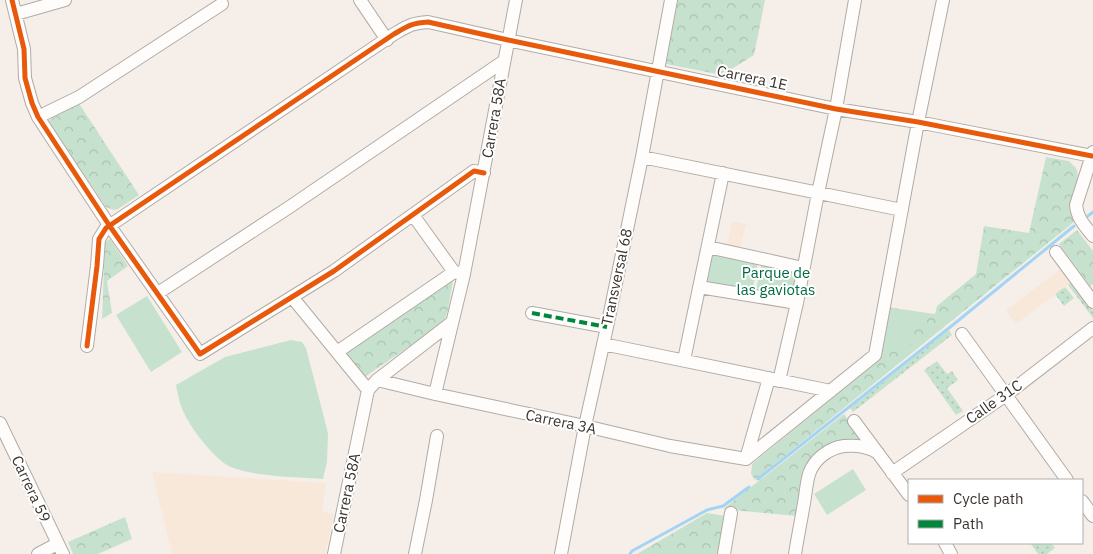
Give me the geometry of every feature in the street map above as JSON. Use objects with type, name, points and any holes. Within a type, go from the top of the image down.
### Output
[{"type":"street","points":[[12,0],[24,50],[26,78],[32,103],[38,117],[109,225],[200,354],[334,270],[474,171],[484,173]]},
{"type":"street","points":[[16,14],[65,0]]},
{"type":"street","points":[[87,346],[99,239],[106,228],[387,40],[360,0]]},
{"type":"street","name":"Carrera 58A","points":[[435,394],[451,323],[459,273],[484,173],[516,0]]},
{"type":"street","name":"Transversal 68","points":[[561,554],[642,157],[671,0]]},
{"type":"street","points":[[746,459],[774,380],[797,303],[836,109],[855,0]]},
{"type":"street","points":[[746,459],[875,355],[918,122],[943,0]]},
{"type":"street","points":[[38,117],[79,97],[222,4]]},
{"type":"street","name":"Carrera 1E","points":[[387,40],[408,26],[415,23],[428,22],[836,109],[1092,154]]},
{"type":"street","points":[[158,293],[292,206],[504,61]]},
{"type":"street","points":[[1092,154],[1076,205],[1079,219],[1093,236]]},
{"type":"street","points":[[642,157],[902,210]]},
{"type":"street","points":[[684,360],[723,173]]},
{"type":"street","points":[[336,352],[459,273],[413,215]]},
{"type":"street","points":[[708,247],[804,268]]},
{"type":"street","points":[[1056,252],[1091,296]]},
{"type":"street","points":[[699,287],[797,303]]},
{"type":"street","points":[[292,297],[336,352],[372,385],[451,323]]},
{"type":"street","points":[[532,313],[607,327]]},
{"type":"street","name":"Calle 31C","points":[[892,472],[1006,395],[1093,328]]},
{"type":"street","points":[[962,334],[1066,479]]},
{"type":"street","points":[[603,344],[831,391]]},
{"type":"street","name":"Carrera 58A","points":[[334,554],[372,385]]},
{"type":"street","name":"Carrera 3A","points":[[372,385],[435,394],[670,446],[746,459]]},
{"type":"street","points":[[854,421],[908,495]]},
{"type":"street","name":"Carrera 59","points":[[0,423],[60,549]]},
{"type":"street","points":[[415,554],[437,436]]},
{"type":"street","points":[[795,554],[809,474],[817,461],[827,452],[840,447],[864,446],[878,453]]},
{"type":"street","points":[[1083,502],[1093,516]]},
{"type":"street","points":[[724,554],[731,513]]},
{"type":"street","points":[[38,554],[60,549]]},
{"type":"shaded area","points":[[732,221],[746,224],[739,252],[726,249]]},
{"type":"shaded area","points":[[1063,267],[1073,281],[1016,324],[1006,310]]},
{"type":"shaded area","points":[[152,472],[326,483],[322,512],[334,514],[325,554],[172,554]]},
{"type":"green space","points":[[678,0],[765,0],[754,55],[722,75],[666,64]]},
{"type":"green space","points":[[78,102],[139,195],[118,209],[114,210],[106,207],[48,121]]},
{"type":"green space","points":[[1046,157],[1069,161],[1076,168],[1078,174],[1071,207],[1074,222],[755,480],[751,474],[752,464],[878,360],[886,307],[935,314],[937,306],[976,274],[984,226],[1029,233]]},
{"type":"green space","points":[[1077,230],[1093,251],[1093,284],[1090,286],[1059,244]]},
{"type":"green space","points":[[110,239],[128,266],[107,281],[112,313],[102,319],[105,242]]},
{"type":"green space","points":[[711,250],[758,261],[752,293],[705,285]]},
{"type":"green space","name":"Parque de las gaviotas","points":[[762,262],[797,269],[790,302],[755,294]]},
{"type":"green space","points":[[454,276],[445,319],[432,331],[363,378],[343,351]]},
{"type":"green space","points":[[1071,282],[1093,311],[1093,318],[1068,285]]},
{"type":"green space","points":[[1065,287],[1074,298],[1064,306],[1055,294]]},
{"type":"green space","points":[[147,296],[182,352],[151,372],[116,315]]},
{"type":"green space","points":[[888,308],[916,313],[908,354],[881,349]]},
{"type":"green space","points":[[949,330],[952,335],[853,412],[850,408]]},
{"type":"green space","points":[[291,340],[302,342],[306,348],[328,433],[327,462],[323,479],[264,475],[231,467],[218,458],[199,437],[185,415],[178,397],[176,385],[225,357]]},
{"type":"green space","points":[[937,361],[947,374],[952,371],[958,380],[947,388],[963,411],[956,415],[924,370]]},
{"type":"green space","points":[[844,414],[865,443],[823,448],[796,516],[723,509]]},
{"type":"green space","points":[[853,469],[866,490],[827,515],[814,494]]},
{"type":"green space","points":[[707,513],[725,516],[717,554],[637,554]]},
{"type":"green space","points":[[125,517],[132,539],[98,554],[73,554],[68,542]]},
{"type":"green space","points":[[1031,544],[1052,544],[1055,548],[1047,554],[1038,554]]},
{"type":"waterway","points":[[1088,216],[1093,212]]},
{"type":"waterway","points":[[758,479],[954,324],[1074,226]]},
{"type":"waterway","points":[[630,554],[632,551],[707,510],[723,506],[749,487]]},
{"type":"marked path","points":[[532,313],[607,327]]},
{"type":"cycle path","points":[[12,0],[24,49],[25,78],[38,117],[109,225],[200,354],[334,271],[474,171],[484,173]]},
{"type":"cycle path","points":[[87,346],[99,239],[106,228],[394,34],[418,23],[428,22],[836,109],[918,122],[1092,156]]}]
